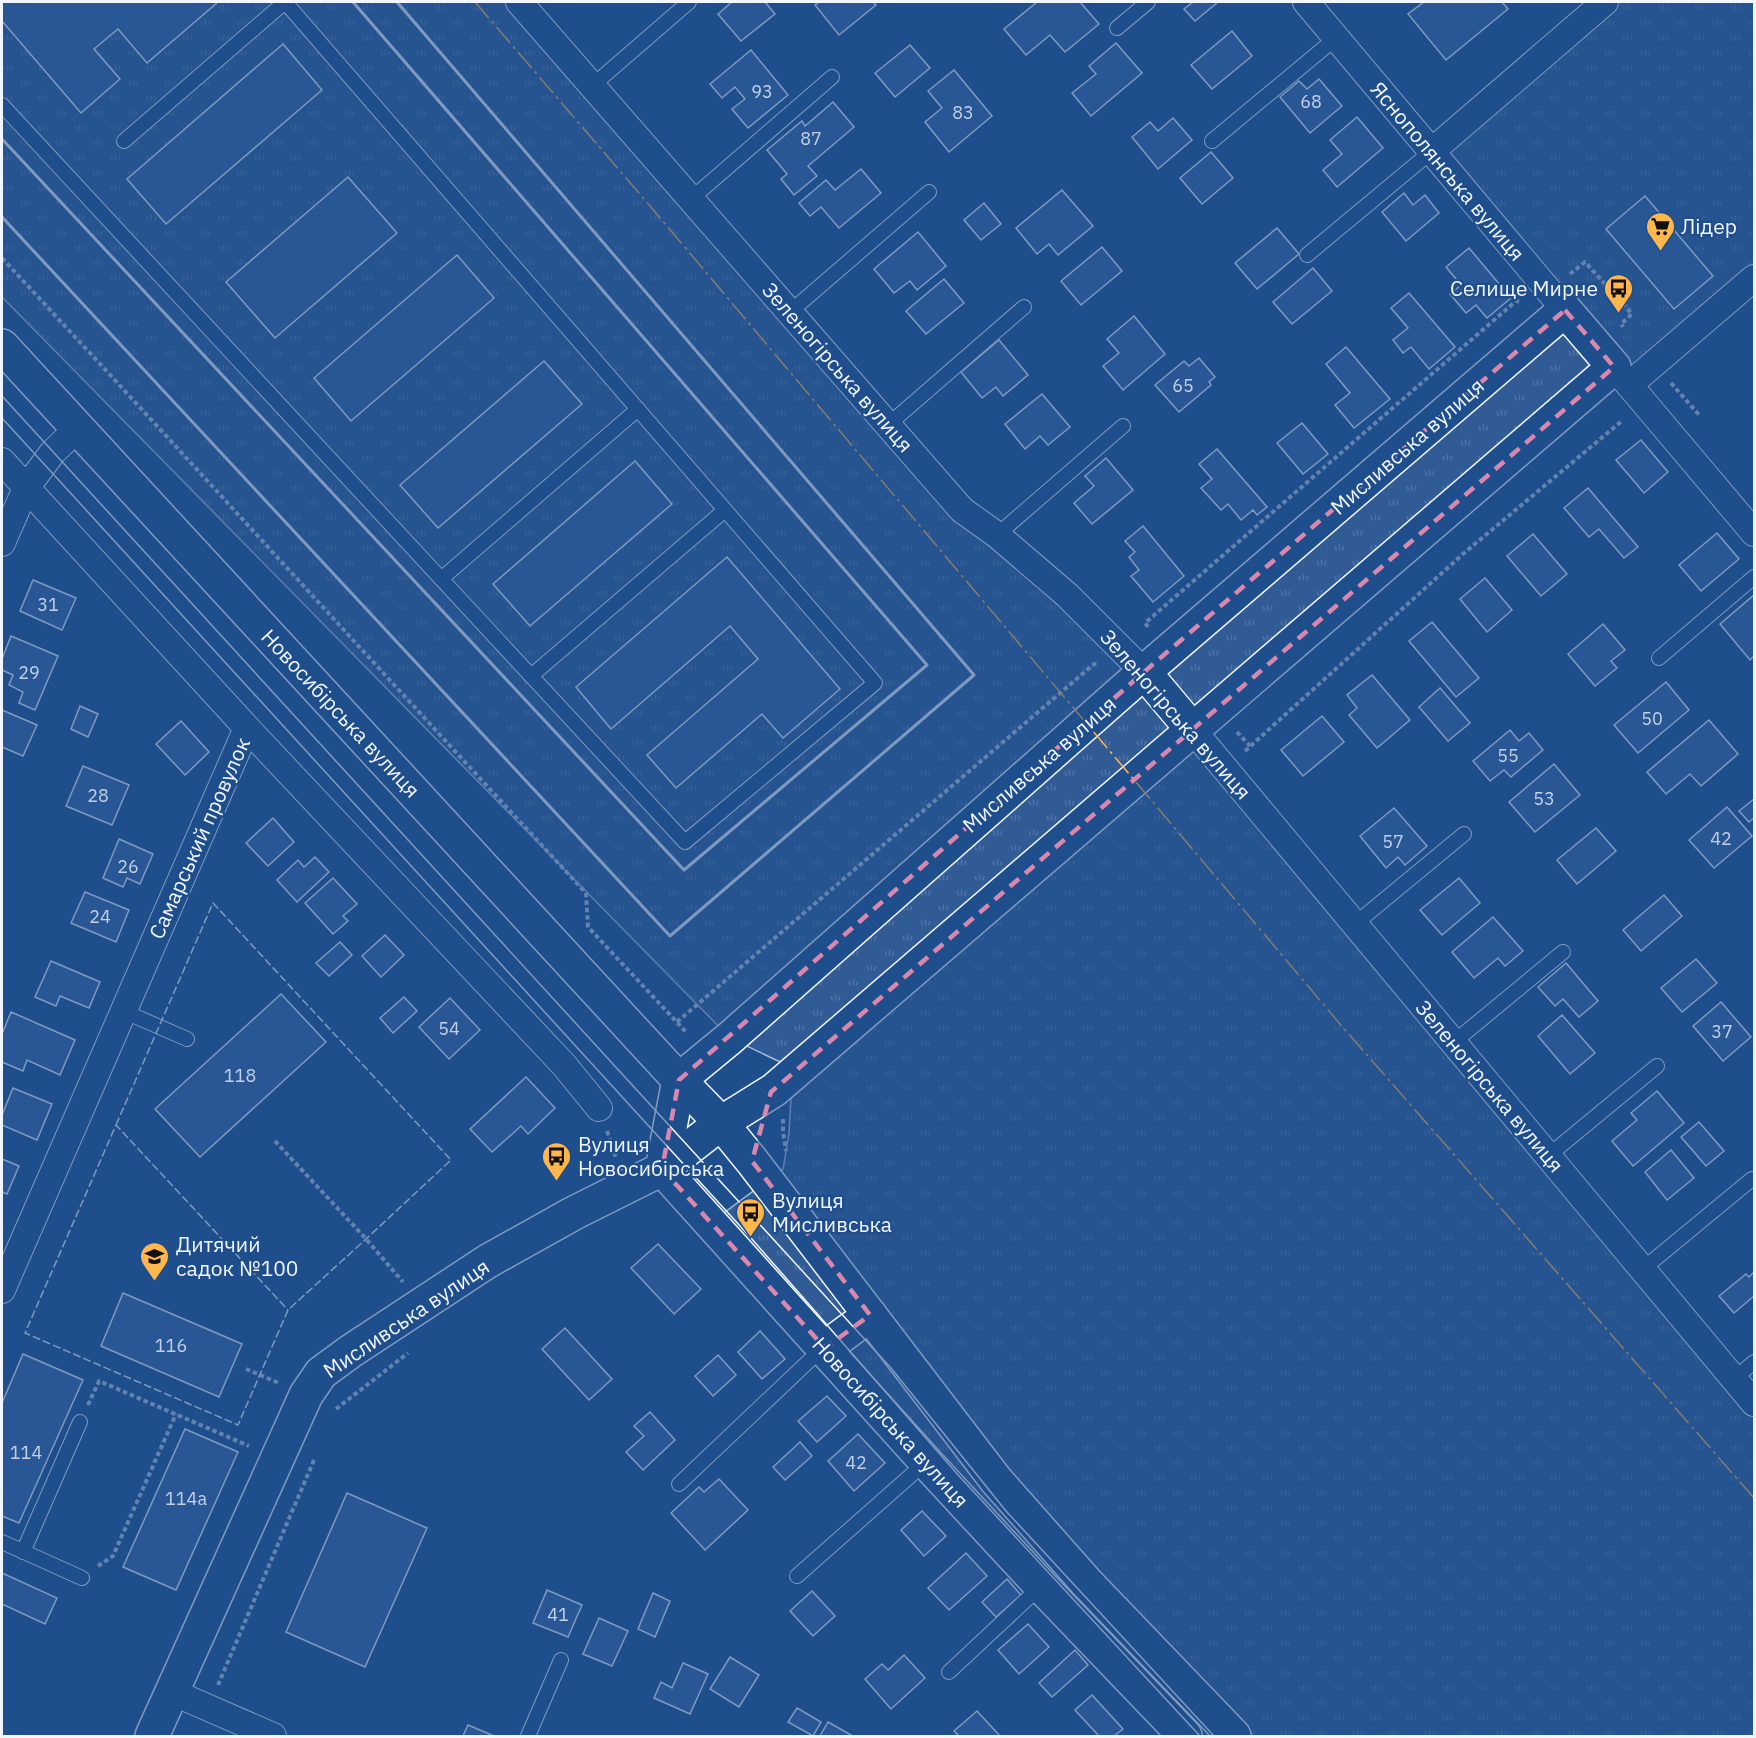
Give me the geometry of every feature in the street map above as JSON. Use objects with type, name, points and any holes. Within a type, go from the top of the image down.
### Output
[{"type":"street","name":"Зеленогірська вулиця","points":[[519,2],[962,510],[997,536],[1067,595],[1144,672],[1755,1403]]},
{"type":"street","name":"Яснополянська вулиця","points":[[1306,2],[1755,533]]},
{"type":"street","points":[[1432,151],[1605,2]]},
{"type":"street","name":"Мисливська вулиця","points":[[752,1161],[762,1112],[777,1105],[1192,729],[1622,376],[1655,364],[1755,278]]},
{"type":"street","name":"Мисливська вулиця","points":[[679,1080],[730,1038],[1144,672],[1565,310]]},
{"type":"street","name":"Новосибірська вулиця","points":[[2,346],[721,1123],[996,1480],[1087,1582],[1234,1737]]},
{"type":"street","points":[[2,543],[26,488],[53,452],[78,428]]},
{"type":"street","points":[[2,461],[247,728]]},
{"type":"street","name":"Самарський провулок","points":[[2,1290],[247,728],[564,1065],[599,1108]]},
{"type":"street","points":[[662,1169],[679,1080]]},
{"type":"street","name":"Мисливська вулиця","points":[[152,1737],[306,1395],[321,1373],[488,1261],[574,1213],[662,1169],[721,1123],[777,1105]]},
{"type":"street","name":"Новосибірська вулиця","points":[[662,1169],[926,1462],[1185,1737]]},
{"type":"street","points":[[825,1348],[870,1315]]},
{"type":"street","points":[[172,1692],[273,1737]]},
{"type":"lane","points":[[2,105],[685,842],[875,683],[285,2],[124,141]]},
{"type":"lane","points":[[592,86],[689,2]]},
{"type":"lane","points":[[1117,28],[1148,2]]},
{"type":"lane","points":[[1212,141],[1336,38]]},
{"type":"lane","points":[[691,199],[832,77]]},
{"type":"lane","points":[[1307,255],[1432,151]]},
{"type":"lane","points":[[790,312],[929,192]]},
{"type":"lane","points":[[888,425],[1024,307]]},
{"type":"lane","points":[[441,579],[638,409]]},
{"type":"lane","points":[[997,536],[1124,426]]},
{"type":"lane","points":[[531,676],[725,510]]},
{"type":"lane","points":[[1659,658],[1755,577]]},
{"type":"lane","points":[[1355,924],[1464,834]]},
{"type":"lane","points":[[1454,1042],[1563,952]]},
{"type":"lane","points":[[123,1011],[187,1039]]},
{"type":"lane","points":[[1548,1156],[1658,1066]]},
{"type":"lane","points":[[1643,1269],[1752,1179]]},
{"type":"lane","points":[[679,1484],[825,1348]]},
{"type":"lane","points":[[1734,1379],[1755,1362]]},
{"type":"lane","points":[[23,1552],[80,1422]]},
{"type":"lane","points":[[796,1576],[926,1462]]},
{"type":"lane","points":[[2,1542],[82,1578]]},
{"type":"lane","points":[[949,1672],[1041,1586]]},
{"type":"lane","points":[[528,1737],[561,1660]]},
{"type":"path","points":[[2,258],[586,893],[588,927],[691,1037]]},
{"type":"path","points":[[1569,275],[1585,262],[1632,314],[1620,324],[1700,416]]},
{"type":"path","points":[[1144,623],[1516,301],[1527,302]]},
{"type":"path","points":[[1242,753],[1463,554],[1624,418]]},
{"type":"path","points":[[677,1022],[1094,664],[1102,664]]},
{"type":"path","points":[[777,1105],[786,1151]]},
{"type":"path","points":[[599,1108],[619,1166]]},
{"type":"path","points":[[274,1140],[404,1283]]},
{"type":"path","points":[[331,1419],[336,1408],[410,1352]]},
{"type":"path","points":[[246,1369],[283,1384]]},
{"type":"path","points":[[99,1381],[253,1447]]},
{"type":"path","points":[[82,1578],[113,1556],[176,1414]]},
{"type":"path","points":[[208,1708],[318,1450]]},
{"type":"highlighted area","points":[[1565,310],[1614,367],[771,1092],[752,1161],[870,1315],[825,1348],[662,1169],[679,1080],[1144,672]]},
{"type":"green space","points":[[2,2],[519,2],[962,510],[1144,671],[1565,310],[1432,151],[1605,2],[1754,2],[1754,278],[1629,385],[1614,367],[1192,729],[1754,1403],[1754,1736],[1185,1736],[702,1229],[783,1169],[789,1133],[791,1097],[798,1068],[730,1038],[2,297]]},
{"type":"building","points":[[2,2],[218,2],[147,63],[118,29],[94,49],[120,79],[81,113],[2,21]]},
{"type":"building","points":[[732,2],[765,2],[775,14],[741,41],[718,14]]},
{"type":"building","points":[[819,2],[873,2],[876,5],[839,35],[815,5]]},
{"type":"building","points":[[1037,2],[1080,2],[1099,24],[1065,52],[1050,35],[1026,55],[1004,29]]},
{"type":"building","points":[[1193,2],[1218,2],[1195,21],[1184,9]]},
{"type":"building","points":[[1424,2],[1502,2],[1508,9],[1446,60],[1408,14]]},
{"type":"building","points":[[1232,31],[1252,56],[1212,89],[1191,65]]},
{"type":"building","points":[[1116,43],[1142,73],[1091,116],[1072,93],[1096,74],[1089,66]]},
{"type":"building","points":[[283,44],[322,90],[166,224],[127,179]]},
{"type":"building","points":[[910,45],[930,68],[895,97],[875,73]]},
{"type":"building","points":[[751,50],[788,95],[748,128],[732,109],[745,99],[735,87],[722,98],[710,84]]},
{"type":"building","points":[[954,70],[992,116],[949,152],[925,122],[942,108],[928,91]]},
{"type":"building","points":[[1319,79],[1342,106],[1310,133],[1280,97],[1299,81],[1307,89]]},
{"type":"building","points":[[833,102],[854,127],[808,166],[817,176],[794,195],[781,179],[787,174],[767,150],[802,121],[805,126]]},
{"type":"building","points":[[1357,117],[1383,148],[1337,187],[1323,170],[1342,154],[1330,140]]},
{"type":"building","points":[[1173,118],[1192,140],[1158,169],[1132,137],[1150,122],[1158,131]]},
{"type":"building","points":[[1211,152],[1233,178],[1202,204],[1180,178]]},
{"type":"building","points":[[861,169],[881,193],[839,228],[821,207],[810,216],[799,203],[826,180],[835,190]]},
{"type":"building","points":[[348,177],[397,233],[275,338],[226,282]]},
{"type":"building","points":[[1062,190],[1093,226],[1058,255],[1049,244],[1037,254],[1016,228]]},
{"type":"building","points":[[1404,193],[1413,205],[1425,195],[1439,213],[1406,241],[1382,212]]},
{"type":"building","points":[[1645,196],[1713,276],[1674,309],[1606,229]]},
{"type":"building","points":[[984,203],[1001,224],[981,240],[964,220]]},
{"type":"building","points":[[1277,228],[1299,254],[1257,289],[1235,263]]},
{"type":"building","points":[[918,232],[946,266],[917,290],[910,281],[894,293],[874,269]]},
{"type":"building","points":[[1102,247],[1122,271],[1081,305],[1061,281]]},
{"type":"building","points":[[1469,248],[1511,298],[1487,318],[1476,305],[1466,313],[1450,294],[1461,285],[1446,267]]},
{"type":"building","points":[[457,255],[494,298],[351,421],[314,378]]},
{"type":"building","points":[[1313,268],[1332,291],[1292,324],[1273,302]]},
{"type":"building","points":[[944,279],[964,303],[926,334],[906,311]]},
{"type":"building","points":[[1409,293],[1455,347],[1429,369],[1411,347],[1403,353],[1393,340],[1408,328],[1391,308]]},
{"type":"building","points":[[1134,316],[1165,354],[1123,390],[1103,366],[1119,353],[1107,339]]},
{"type":"building","points":[[999,340],[1028,375],[1003,396],[996,387],[982,398],[961,372]]},
{"type":"building","points":[[1346,347],[1390,399],[1354,428],[1335,405],[1350,393],[1326,364]]},
{"type":"building","points":[[1199,358],[1215,377],[1209,382],[1211,385],[1179,412],[1155,385],[1184,361],[1189,366]]},
{"type":"building","points":[[544,361],[582,404],[438,528],[400,485]]},
{"type":"building","points":[[1042,394],[1070,427],[1048,445],[1040,436],[1025,449],[1005,424]]},
{"type":"building","points":[[1302,423],[1328,454],[1303,474],[1277,443]]},
{"type":"building","points":[[1641,440],[1668,472],[1644,493],[1616,460]]},
{"type":"building","points":[[1217,449],[1267,507],[1257,515],[1253,510],[1241,520],[1228,504],[1221,510],[1201,488],[1212,479],[1199,464]]},
{"type":"building","points":[[1106,458],[1133,490],[1092,524],[1074,503],[1094,486],[1085,476]]},
{"type":"building","points":[[635,461],[672,504],[530,626],[493,584]]},
{"type":"building","points":[[1588,488],[1638,547],[1624,558],[1599,529],[1589,537],[1564,508]]},
{"type":"building","points":[[1143,526],[1184,576],[1153,602],[1131,576],[1139,570],[1129,557],[1135,552],[1125,541]]},
{"type":"building","points":[[1717,533],[1739,559],[1701,591],[1679,565]]},
{"type":"building","points":[[1533,534],[1567,574],[1541,596],[1507,556]]},
{"type":"building","points":[[727,557],[840,689],[783,738],[762,714],[676,788],[647,755],[758,659],[730,626],[611,729],[576,687]]},
{"type":"building","points":[[1485,578],[1512,610],[1487,632],[1460,599]]},
{"type":"building","points":[[33,580],[76,598],[62,630],[20,611]]},
{"type":"building","points":[[1754,595],[1754,656],[1750,660],[1720,624]]},
{"type":"building","points":[[1432,622],[1479,678],[1456,697],[1409,641]]},
{"type":"building","points":[[1603,624],[1625,650],[1611,661],[1617,668],[1595,686],[1568,654]]},
{"type":"building","points":[[11,636],[58,656],[35,710],[19,703],[23,692],[9,685],[13,675],[2,670],[2,659]]},
{"type":"building","points":[[1372,675],[1410,720],[1377,748],[1349,715],[1357,708],[1347,695]]},
{"type":"building","points":[[1666,682],[1689,710],[1638,753],[1614,725]]},
{"type":"building","points":[[1440,688],[1470,723],[1448,741],[1419,707]]},
{"type":"building","points":[[80,706],[98,714],[88,737],[71,729]]},
{"type":"building","points":[[2,710],[37,725],[23,756],[2,747]]},
{"type":"building","points":[[1322,716],[1344,742],[1303,776],[1281,750]]},
{"type":"building","points":[[1709,720],[1738,754],[1701,786],[1690,774],[1666,794],[1647,772]]},
{"type":"building","points":[[181,721],[209,752],[185,775],[156,744]]},
{"type":"building","points":[[1510,730],[1519,741],[1529,733],[1543,750],[1511,777],[1504,770],[1490,781],[1473,761]]},
{"type":"building","points":[[1554,764],[1580,795],[1535,832],[1509,802]]},
{"type":"building","points":[[83,766],[129,785],[112,825],[66,806]]},
{"type":"building","points":[[1754,799],[1754,818],[1749,822],[1739,811]]},
{"type":"building","points":[[1727,807],[1752,836],[1714,868],[1689,840]]},
{"type":"building","points":[[1394,808],[1427,846],[1405,865],[1398,857],[1386,868],[1360,836]]},
{"type":"building","points":[[273,818],[294,842],[268,866],[246,843]]},
{"type":"building","points":[[1596,828],[1616,851],[1577,884],[1557,860]]},
{"type":"building","points":[[119,839],[153,854],[140,884],[127,878],[123,887],[103,878]]},
{"type":"building","points":[[315,857],[329,872],[297,902],[277,880],[298,860],[304,867]]},
{"type":"building","points":[[333,878],[357,904],[343,916],[348,921],[333,934],[305,903]]},
{"type":"building","points":[[1459,878],[1480,903],[1442,935],[1420,910]]},
{"type":"building","points":[[85,892],[129,910],[116,942],[71,923]]},
{"type":"building","points":[[1664,895],[1682,916],[1641,951],[1623,930]]},
{"type":"building","points":[[1493,917],[1523,951],[1505,966],[1498,958],[1474,978],[1452,952]]},
{"type":"building","points":[[385,935],[404,955],[381,977],[362,956]]},
{"type":"building","points":[[340,942],[352,955],[329,976],[316,963]]},
{"type":"building","points":[[1696,959],[1717,983],[1682,1012],[1661,988]]},
{"type":"building","points":[[51,961],[100,982],[89,1008],[60,996],[56,1006],[35,997]]},
{"type":"building","points":[[1566,963],[1598,1001],[1579,1017],[1563,999],[1555,1006],[1538,987]]},
{"type":"building","points":[[281,994],[326,1042],[200,1157],[155,1109]]},
{"type":"building","points":[[404,997],[417,1011],[393,1033],[380,1018]]},
{"type":"building","points":[[450,998],[480,1030],[449,1059],[419,1027]]},
{"type":"building","points":[[1721,1002],[1751,1037],[1723,1061],[1693,1026]]},
{"type":"building","points":[[11,1012],[75,1040],[60,1075],[27,1060],[23,1071],[2,1062],[2,1034]]},
{"type":"building","points":[[1562,1015],[1595,1053],[1570,1074],[1538,1036]]},
{"type":"building","points":[[526,1077],[555,1108],[528,1134],[521,1126],[492,1152],[470,1129]]},
{"type":"building","points":[[13,1088],[52,1104],[37,1140],[2,1125],[2,1115]]},
{"type":"building","points":[[1657,1091],[1684,1123],[1633,1166],[1612,1141],[1637,1120],[1631,1113]]},
{"type":"building","points":[[1699,1122],[1724,1151],[1706,1166],[1681,1137]]},
{"type":"building","points":[[1671,1150],[1694,1178],[1667,1200],[1645,1172]]},
{"type":"building","points":[[2,1159],[19,1166],[7,1194],[2,1192]]},
{"type":"building","points":[[658,1244],[701,1289],[674,1314],[631,1268]]},
{"type":"building","points":[[1754,1272],[1754,1296],[1734,1313],[1719,1296],[1746,1274],[1749,1277]]},
{"type":"building","points":[[123,1293],[242,1344],[219,1397],[101,1346]]},
{"type":"building","points":[[565,1328],[612,1379],[589,1400],[542,1349]]},
{"type":"building","points":[[760,1331],[785,1359],[762,1379],[738,1352]]},
{"type":"building","points":[[23,1354],[83,1380],[19,1523],[2,1516],[2,1403]]},
{"type":"building","points":[[718,1355],[736,1375],[713,1396],[695,1376]]},
{"type":"building","points":[[827,1396],[846,1416],[817,1442],[798,1421]]},
{"type":"building","points":[[650,1412],[675,1440],[643,1470],[626,1452],[644,1436],[634,1426]]},
{"type":"building","points":[[185,1429],[238,1452],[176,1590],[123,1567]]},
{"type":"building","points":[[858,1434],[885,1463],[854,1491],[828,1461]]},
{"type":"building","points":[[800,1442],[812,1456],[785,1480],[773,1467]]},
{"type":"building","points":[[719,1479],[748,1510],[705,1550],[671,1513],[699,1487],[704,1492]]},
{"type":"building","points":[[347,1493],[427,1528],[365,1667],[286,1632]]},
{"type":"building","points":[[922,1511],[946,1536],[924,1556],[901,1530]]},
{"type":"building","points":[[966,1553],[987,1576],[949,1610],[928,1588]]},
{"type":"building","points":[[2,1573],[57,1598],[45,1624],[2,1604]]},
{"type":"building","points":[[1007,1579],[1021,1595],[996,1617],[982,1602]]},
{"type":"building","points":[[547,1590],[582,1605],[568,1637],[533,1623]]},
{"type":"building","points":[[812,1591],[835,1616],[813,1636],[790,1611]]},
{"type":"building","points":[[653,1593],[670,1601],[655,1637],[638,1629]]},
{"type":"building","points":[[599,1618],[628,1631],[612,1666],[583,1654]]},
{"type":"building","points":[[1028,1624],[1049,1647],[1019,1674],[998,1650]]},
{"type":"building","points":[[1075,1650],[1088,1665],[1052,1697],[1039,1683]]},
{"type":"building","points":[[904,1655],[925,1678],[891,1709],[865,1679],[882,1664],[888,1670]]},
{"type":"building","points":[[730,1657],[759,1675],[739,1707],[710,1689]]},
{"type":"building","points":[[683,1663],[708,1674],[690,1714],[654,1698],[661,1682],[672,1688]]},
{"type":"building","points":[[1092,1695],[1123,1729],[1114,1736],[1099,1736],[1075,1710]]},
{"type":"building","points":[[797,1708],[821,1722],[813,1736],[788,1722]]},
{"type":"building","points":[[977,1711],[1000,1736],[959,1736],[954,1731]]},
{"type":"building","points":[[828,1722],[851,1735],[820,1736]]},
{"type":"building","points":[[468,1725],[494,1736],[463,1736]]},
{"type":"tram line","points":[[2,396],[891,1368],[1006,1511],[1214,1736]]},
{"type":"tram line","points":[[2,418],[751,1238],[959,1476],[1200,1736]]},
{"type":"fence","points":[[116,1125],[213,903],[451,1160],[288,1310],[238,1425],[25,1333],[116,1125],[288,1310]]},
{"type":"wall","points":[[2,139],[684,870],[927,665],[353,2]]},
{"type":"wall","points":[[2,217],[670,936],[974,675],[397,2]]},
{"type":"power","points":[[475,2],[1340,1024],[1754,1498]]},
{"type":"place","name":"Лідер","points":[[1660,252]]},
{"type":"place","name":"Селище Мирне","points":[[1619,314]]},
{"type":"place","name":"Вулиця Новосибірська","points":[[557,1182]]},
{"type":"place","name":"Вулиця Мисливська","points":[[751,1238]]},
{"type":"place","name":"Дитячий садок №100","points":[[155,1282]]}]
